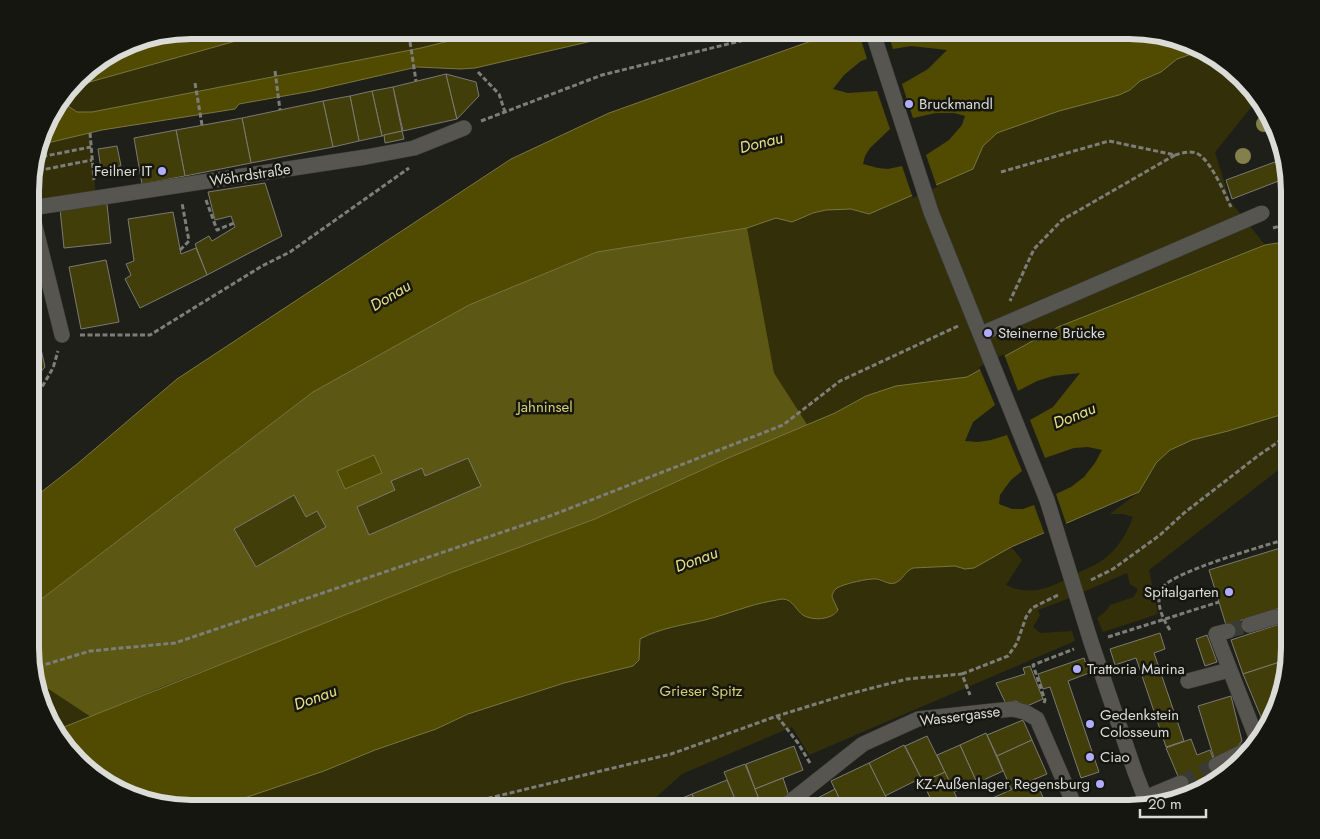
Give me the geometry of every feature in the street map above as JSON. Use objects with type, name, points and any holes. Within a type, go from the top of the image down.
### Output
[{"type":"street","points":[[875,39],[932,212],[1047,500],[1091,642],[1145,799]]},
{"type":"street","name":"Wöhrdstraße","points":[[39,208],[359,159],[414,148],[464,128]]},
{"type":"street","points":[[981,334],[1262,213]]},
{"type":"street","points":[[39,242],[62,335]]},
{"type":"street","points":[[1249,625],[1281,615]]},
{"type":"street","points":[[1222,632],[1229,670],[1255,734]]},
{"type":"street","points":[[1188,681],[1229,670]]},
{"type":"street","name":"Wassergasse","points":[[793,800],[863,744],[918,720],[1012,709],[1025,712],[1037,719],[1072,800]]},
{"type":"street","points":[[1216,765],[1239,754]]},
{"type":"street","points":[[1154,798],[1181,783]]},
{"type":"path","points":[[464,128],[602,75],[748,39]]},
{"type":"path","points":[[410,42],[416,81]]},
{"type":"path","points":[[275,71],[280,110]]},
{"type":"path","points":[[478,72],[499,94],[505,112]]},
{"type":"path","points":[[194,83],[202,125]]},
{"type":"path","points":[[40,170],[92,160],[90,133]]},
{"type":"path","points":[[1001,172],[1109,141],[1175,155]]},
{"type":"path","points":[[43,156],[91,147]]},
{"type":"path","points":[[1010,301],[1034,249],[1062,220],[1175,155],[1186,152],[1198,154],[1214,172],[1230,206]]},
{"type":"path","points":[[39,392],[53,368],[62,335],[150,335],[262,266],[290,252],[410,168]]},
{"type":"path","points":[[200,183],[217,230],[234,223]]},
{"type":"path","points":[[180,186],[188,241],[180,250]]},
{"type":"path","points":[[40,666],[90,651],[175,643],[550,516],[783,425],[840,381],[946,332]]},
{"type":"path","points":[[1094,578],[1113,569],[1160,535],[1184,513],[1258,455],[1281,440]]},
{"type":"path","points":[[1170,630],[1163,619],[1158,596],[1168,581],[1202,566],[1281,541]]},
{"type":"path","points":[[483,800],[670,754],[777,716],[845,695],[907,679],[962,674],[1008,656],[1017,643],[1026,617],[1032,608],[1057,596]]},
{"type":"path","points":[[1045,700],[1033,665],[1091,642],[1219,602]]},
{"type":"path","points":[[962,674],[978,714]]},
{"type":"path","points":[[777,716],[798,743],[819,778]]},
{"type":"path","points":[[498,800],[500,796]]},
{"type":"green space","points":[[243,39],[457,39],[421,48],[92,112],[77,112],[68,106],[67,103],[85,83]]},
{"type":"green space","name":"Jahninsel","points":[[1194,53],[1214,64],[1237,83],[1254,104],[1215,152],[1230,201],[1265,245],[1058,327],[967,377],[896,386],[866,396],[835,413],[726,459],[595,519],[450,573],[61,728],[50,706],[40,668],[39,602],[597,252],[747,228],[776,218],[792,222],[826,210],[851,209],[869,214],[973,169],[983,146],[997,133],[1059,111],[1119,95],[1130,90],[1140,81],[1161,72],[1177,59]]},
{"type":"green space","points":[[90,133],[96,198],[39,207],[40,171],[47,143]]},
{"type":"green space","name":"Jahninsel","points":[[747,228],[774,373],[808,426],[726,459],[595,519],[450,573],[159,688],[91,717],[44,686],[40,668],[39,601],[313,392],[469,305],[597,252]]},
{"type":"green space","name":"Grieser Spitz","points":[[1281,415],[1281,468],[1149,570],[1158,614],[1103,632],[1097,618],[1110,605],[1134,597],[1138,589],[1130,584],[1127,573],[1038,610],[1040,615],[1033,627],[1040,633],[1072,631],[1075,641],[809,755],[792,727],[682,774],[653,800],[239,800],[324,771],[375,750],[436,729],[468,714],[564,683],[633,666],[640,654],[640,639],[655,631],[706,619],[754,604],[783,599],[818,618],[828,617],[837,608],[832,597],[837,588],[873,579],[889,584],[904,576],[909,569],[913,568],[955,566],[965,569],[973,568],[1011,547],[1022,560],[1006,585],[1026,590],[1043,589],[1052,586],[1099,562],[1115,549],[1133,517],[1123,514],[1110,514],[1139,492],[1156,463],[1170,450],[1192,440]]},
{"type":"water","points":[[181,39],[243,39],[85,83],[98,70],[115,59],[142,47]]},
{"type":"water","points":[[457,39],[601,39],[475,68],[417,67],[312,91],[239,104],[235,109],[102,130],[47,143],[59,115],[67,103],[68,106],[77,112],[92,112],[421,48]]},
{"type":"water","name":"Donau","points":[[817,39],[1129,39],[1149,40],[1168,44],[1194,53],[1177,59],[1161,72],[1140,81],[1130,90],[1119,95],[1059,111],[997,133],[983,146],[973,169],[869,214],[851,209],[826,210],[792,222],[776,218],[747,228],[597,252],[469,305],[313,392],[39,601],[39,494],[76,465],[177,379],[511,159],[609,113]]},
{"type":"water","name":"Donau","points":[[1281,242],[1281,415],[1192,440],[1170,450],[1156,463],[1139,492],[1011,547],[974,568],[965,569],[955,566],[913,568],[895,583],[873,579],[845,585],[833,592],[832,597],[838,610],[827,618],[816,619],[807,617],[789,601],[781,599],[664,629],[640,639],[639,660],[633,666],[564,683],[468,714],[436,729],[375,750],[324,771],[239,800],[181,800],[142,792],[124,785],[106,775],[83,756],[61,728],[450,573],[595,519],[726,459],[835,413],[866,396],[896,386],[967,377],[1058,327],[1265,245]]},
{"type":"water","points":[[374,455],[382,473],[345,489],[337,471]]},
{"type":"pier","points":[[861,39],[890,39],[893,49],[911,46],[947,50],[928,69],[902,84],[913,118],[936,113],[954,113],[965,116],[962,125],[949,140],[926,155],[937,187],[913,198],[902,166],[888,169],[863,164],[870,148],[890,129],[877,91],[848,93],[833,89],[844,75],[861,61],[867,59]]},
{"type":"pier","points":[[1004,354],[1018,391],[1037,381],[1053,376],[1080,373],[1053,407],[1030,420],[1045,458],[1074,448],[1088,447],[1102,450],[1084,477],[1071,487],[1056,494],[1067,526],[1045,535],[1034,505],[1023,509],[1012,509],[999,504],[1000,495],[1011,480],[1022,471],[1007,435],[978,442],[965,441],[973,422],[995,405],[979,367]]},
{"type":"building","points":[[446,74],[457,119],[403,131],[393,87]]},
{"type":"building","points":[[446,74],[476,82],[479,96],[457,119]]},
{"type":"building","points":[[393,87],[402,131],[382,136],[372,91]]},
{"type":"building","points":[[372,91],[382,136],[359,141],[350,96]]},
{"type":"building","points":[[350,96],[359,141],[333,147],[323,101]]},
{"type":"building","points":[[323,101],[333,147],[251,163],[242,118]]},
{"type":"building","points":[[242,118],[251,163],[185,176],[176,130]]},
{"type":"building","points":[[176,130],[185,176],[142,184],[134,138]]},
{"type":"building","points":[[402,131],[404,139],[385,143],[384,135]]},
{"type":"building","points":[[117,146],[121,166],[101,169],[98,149]]},
{"type":"building","points":[[1278,161],[1281,180],[1232,199],[1226,180]]},
{"type":"building","points":[[265,183],[282,236],[207,275],[195,244],[209,236],[212,241],[235,227],[231,216],[215,220],[208,192]]},
{"type":"building","points":[[107,204],[111,243],[64,248],[60,209]]},
{"type":"building","points":[[173,212],[181,254],[196,248],[207,275],[140,308],[125,279],[131,275],[126,264],[134,261],[128,219]]},
{"type":"building","points":[[106,260],[119,322],[81,329],[69,267]]},
{"type":"building","points":[[39,340],[45,367],[39,374]]},
{"type":"building","points":[[468,458],[481,486],[369,535],[357,507],[395,490],[391,481],[422,468],[425,476]]},
{"type":"building","points":[[294,495],[306,517],[317,511],[326,527],[256,567],[234,529]]},
{"type":"building","points":[[1281,548],[1281,608],[1226,625],[1209,570]]},
{"type":"building","points":[[1281,624],[1280,662],[1243,674],[1231,640]]},
{"type":"building","points":[[1160,633],[1165,649],[1154,653],[1184,741],[1166,747],[1136,658],[1115,665],[1110,649]]},
{"type":"building","points":[[1207,635],[1217,662],[1205,666],[1196,639]]},
{"type":"building","points":[[1084,658],[1089,673],[1068,681],[1099,772],[1081,778],[1050,687],[1043,689],[1038,674]]},
{"type":"building","points":[[1280,662],[1273,697],[1263,721],[1243,674]]},
{"type":"building","points":[[1030,666],[1043,699],[1027,706],[1015,701],[1006,704],[996,683],[1025,674],[1023,668]]},
{"type":"building","points":[[1231,696],[1242,741],[1233,752],[1214,758],[1198,706]]},
{"type":"building","points":[[1023,720],[1032,740],[997,756],[987,735]]},
{"type":"building","points":[[986,733],[1003,771],[977,783],[960,745]]},
{"type":"building","points":[[927,736],[945,772],[923,782],[905,746]]},
{"type":"building","points":[[1191,739],[1197,755],[1210,750],[1218,772],[1196,785],[1184,790],[1166,748]]},
{"type":"building","points":[[1032,740],[1047,774],[1011,789],[997,756]]},
{"type":"building","points":[[904,745],[921,778],[885,796],[869,763]]},
{"type":"building","points":[[960,745],[977,783],[954,792],[937,755]]},
{"type":"building","points":[[794,746],[803,770],[755,789],[746,764]]},
{"type":"building","points":[[869,763],[888,800],[840,800],[831,781]]},
{"type":"building","points":[[745,764],[759,800],[735,800],[724,772]]},
{"type":"building","points":[[945,772],[958,800],[931,800],[923,782]]},
{"type":"building","points":[[783,778],[789,796],[778,800],[760,800],[755,789]]},
{"type":"building","points":[[1035,779],[1044,800],[988,800]]},
{"type":"building","points":[[727,780],[735,800],[694,800],[692,794]]},
{"type":"building","points":[[835,789],[840,800],[814,800]]},
{"type":"building","points":[[692,794],[694,800],[678,800]]},
{"type":"tunnel","points":[[1228,631],[1249,625]]},
{"type":"tunnel","points":[[1181,783],[1216,765]]},
{"type":"place","name":"Bruckmandl","points":[[909,104]]},
{"type":"place","name":"Feilner IT","points":[[162,171]]},
{"type":"place","name":"Steinerne Brücke","points":[[988,333]]},
{"type":"place","name":"Spitalgarten","points":[[1229,592]]},
{"type":"place","name":"Trattoria Marina","points":[[1077,669]]},
{"type":"place","name":"Gedenkstein Colosseum","points":[[1090,724]]},
{"type":"place","name":"Ciao","points":[[1090,757]]},
{"type":"place","name":"KZ-Außenlager Regensburg","points":[[1100,784]]}]
